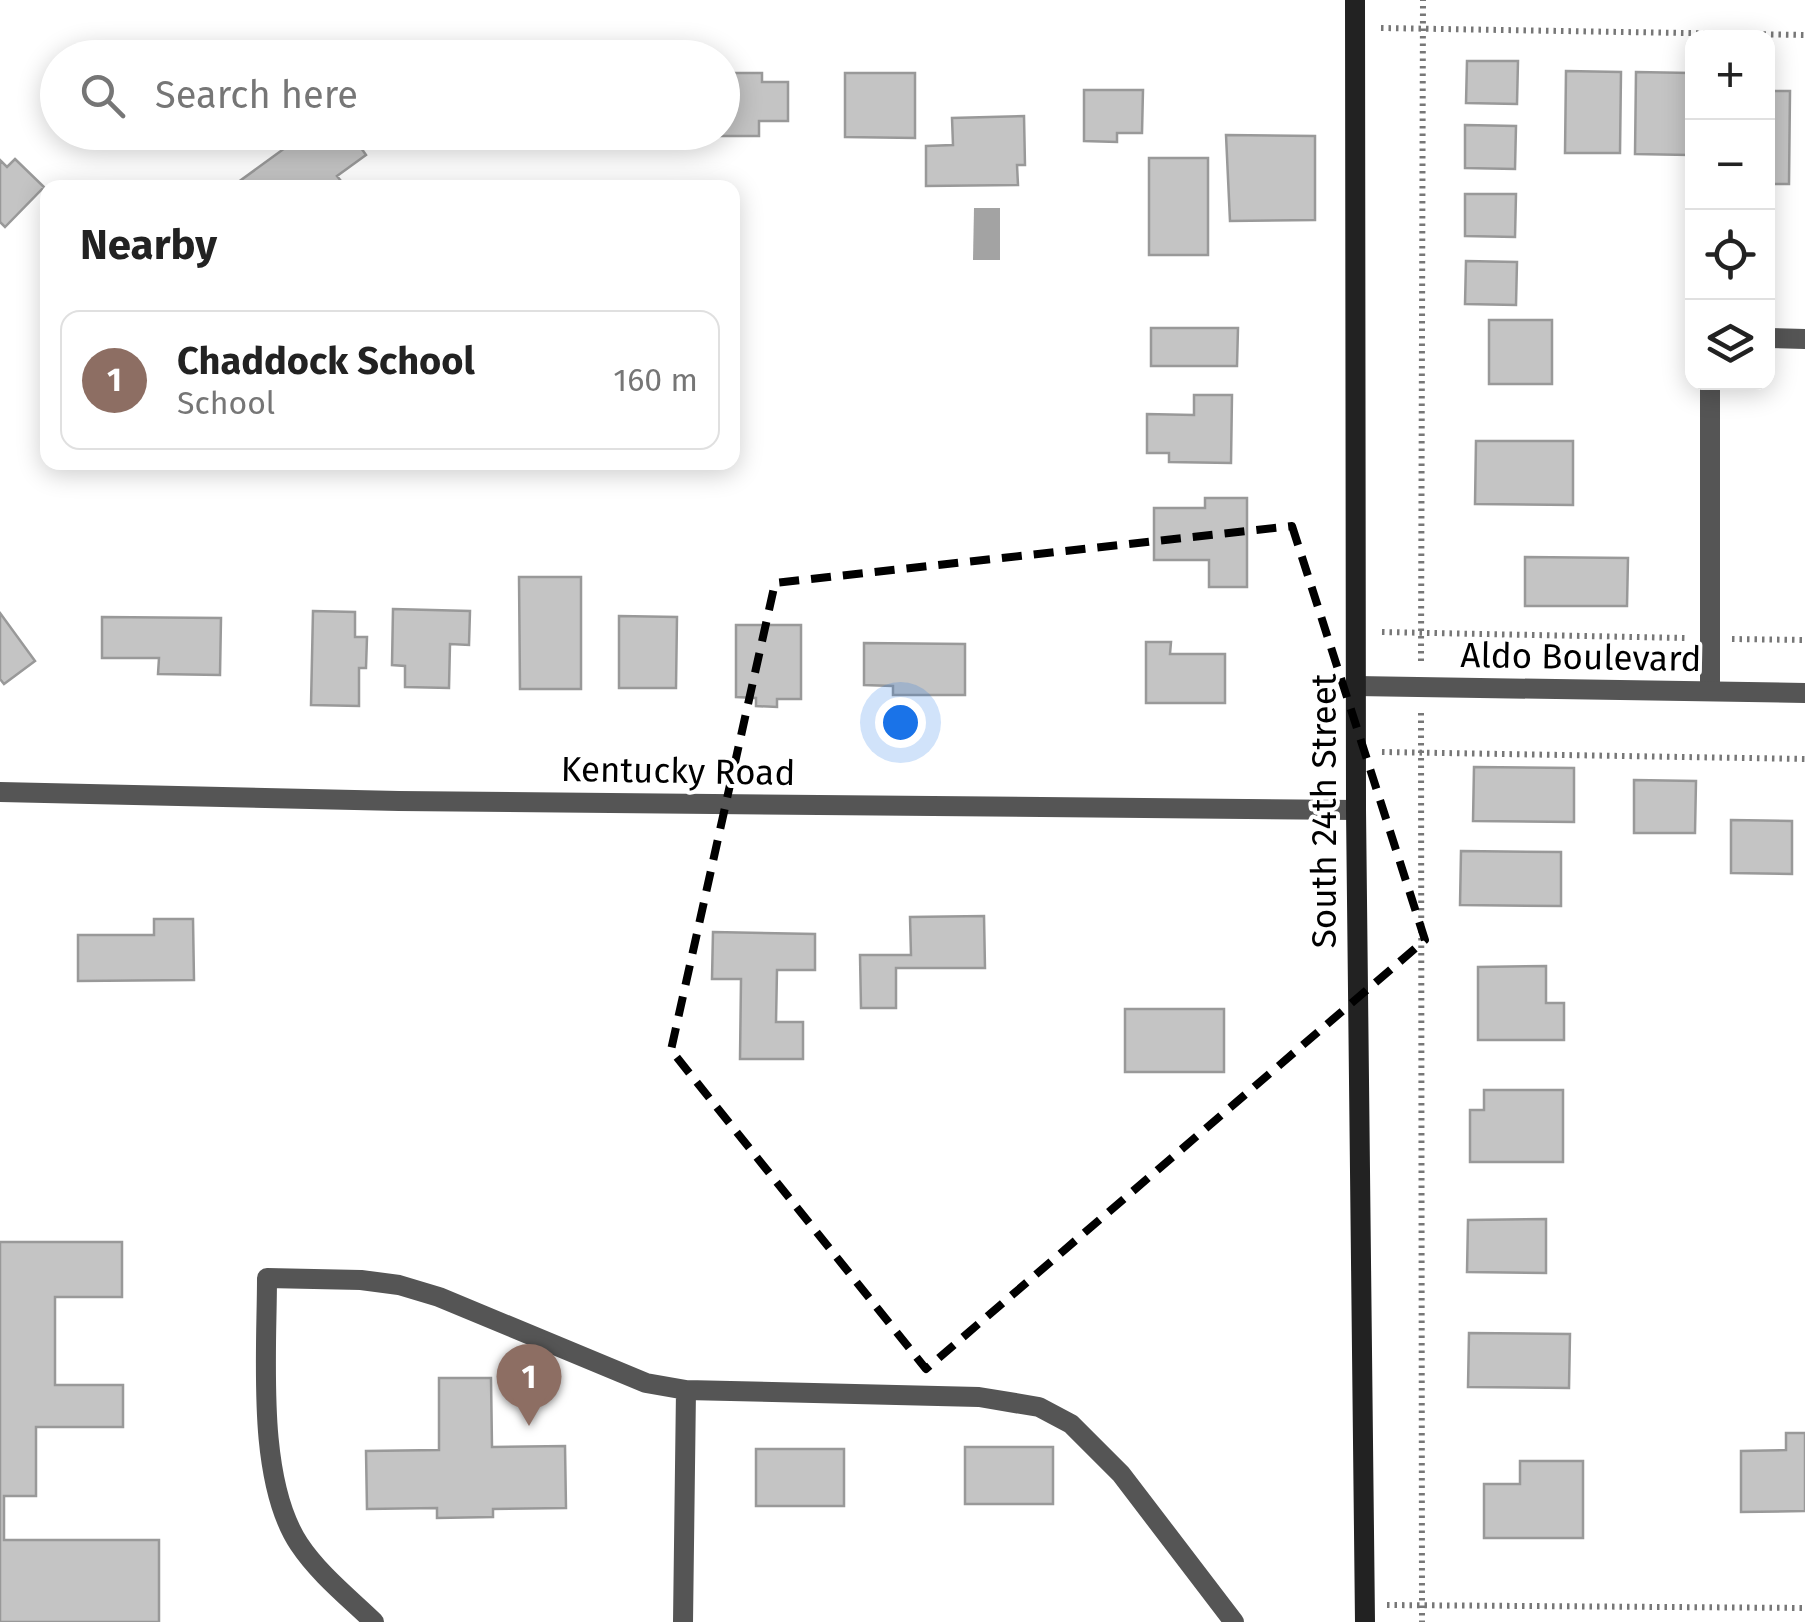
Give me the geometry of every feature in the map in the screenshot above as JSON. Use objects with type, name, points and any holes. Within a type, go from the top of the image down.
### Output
[{"type":"main road","name":"South 24th Street","points":[[1354,0],[1356,810],[1365,1614]]},
{"type":"street","points":[[1775,338],[1805,338]]},
{"type":"street","points":[[1710,390],[1710,692]]},
{"type":"street","name":"Aldo Boulevard","points":[[1356,686],[1805,693]]},
{"type":"street","name":"Kentucky Road","points":[[0,792],[179,793],[399,801],[1356,810]]},
{"type":"street","points":[[374,1622],[314,1564],[298,1542],[281,1504],[270,1446],[268,1278],[399,1285],[440,1297],[646,1383],[686,1390],[979,1397],[1039,1407],[1071,1424],[1121,1474],[1234,1622]]},
{"type":"street","points":[[684,1622],[686,1390]]},
{"type":"path","points":[[1422,1622],[1423,0]]},
{"type":"path","points":[[1355,28],[1805,36]]},
{"type":"path","points":[[1356,632],[1805,640]]},
{"type":"path","points":[[1356,752],[1805,759]]},
{"type":"path","points":[[1365,1614],[1422,1606],[1805,1608]]},
{"type":"highlighted area","points":[[1292,526],[1425,940],[926,1369],[671,1050],[775,583]]},
{"type":"shaded area","points":[[974,208],[1000,208],[1000,260],[973,260]]},
{"type":"building","points":[[1467,61],[1518,61],[1517,104],[1466,103]]},
{"type":"building","points":[[1566,71],[1621,72],[1620,153],[1565,153]]},
{"type":"building","points":[[1636,72],[1685,73],[1685,155],[1635,154]]},
{"type":"building","points":[[740,73],[762,73],[762,82],[788,82],[788,121],[759,121],[759,136],[740,136]]},
{"type":"building","points":[[845,73],[915,73],[915,138],[845,137]]},
{"type":"building","points":[[1084,90],[1143,90],[1142,133],[1117,133],[1117,142],[1084,141]]},
{"type":"building","points":[[1775,91],[1790,91],[1789,184],[1775,184]]},
{"type":"building","points":[[1024,116],[1025,165],[1017,165],[1018,185],[926,186],[926,146],[953,145],[952,118]]},
{"type":"building","points":[[1465,125],[1516,126],[1515,169],[1465,168]]},
{"type":"building","points":[[1226,135],[1315,136],[1315,220],[1230,221]]},
{"type":"building","points":[[282,150],[363,150],[366,155],[337,176],[340,180],[241,180]]},
{"type":"building","points":[[1149,158],[1208,158],[1208,255],[1149,255]]},
{"type":"building","points":[[15,159],[40,183],[40,191],[5,227],[0,222],[0,160],[7,167]]},
{"type":"building","points":[[1465,194],[1516,194],[1515,237],[1465,236]]},
{"type":"building","points":[[1466,261],[1517,262],[1516,305],[1465,304]]},
{"type":"building","points":[[1489,320],[1552,320],[1552,384],[1489,384]]},
{"type":"building","points":[[1151,328],[1238,328],[1237,366],[1151,366]]},
{"type":"building","points":[[1194,395],[1232,395],[1231,463],[1169,462],[1169,453],[1147,453],[1147,414],[1194,415]]},
{"type":"building","points":[[1476,441],[1573,441],[1573,505],[1475,504]]},
{"type":"building","points":[[1205,498],[1247,498],[1247,587],[1209,587],[1209,560],[1154,560],[1154,508],[1205,508]]},
{"type":"building","points":[[1525,557],[1628,558],[1627,606],[1525,606]]},
{"type":"building","points":[[519,577],[581,577],[581,689],[520,689]]},
{"type":"building","points":[[393,609],[470,611],[469,645],[450,644],[449,688],[405,687],[405,666],[392,665]]},
{"type":"building","points":[[313,611],[355,612],[355,637],[367,637],[366,668],[359,668],[359,706],[311,705]]},
{"type":"building","points":[[0,613],[35,661],[4,684],[0,679]]},
{"type":"building","points":[[619,616],[677,617],[676,688],[619,688]]},
{"type":"building","points":[[102,617],[221,618],[220,675],[158,674],[159,658],[102,658]]},
{"type":"building","points":[[736,625],[801,625],[801,699],[777,699],[777,707],[756,706],[756,698],[736,697]]},
{"type":"building","points":[[1146,642],[1171,642],[1170,654],[1225,654],[1225,703],[1146,703]]},
{"type":"building","points":[[864,643],[965,644],[965,695],[893,695],[893,686],[864,685]]},
{"type":"building","points":[[1474,767],[1574,768],[1574,822],[1473,821]]},
{"type":"building","points":[[1634,780],[1696,781],[1695,833],[1634,833]]},
{"type":"building","points":[[1731,820],[1792,821],[1792,874],[1731,873]]},
{"type":"building","points":[[1461,851],[1561,852],[1561,906],[1460,905]]},
{"type":"building","points":[[984,916],[985,968],[896,968],[896,1008],[861,1008],[860,955],[911,955],[910,917]]},
{"type":"building","points":[[154,919],[193,919],[194,980],[78,981],[78,935],[154,935]]},
{"type":"building","points":[[713,932],[815,934],[815,970],[777,970],[776,1022],[803,1022],[803,1059],[740,1059],[741,979],[712,979]]},
{"type":"building","points":[[1546,966],[1546,1003],[1564,1003],[1564,1040],[1478,1040],[1478,967]]},
{"type":"building","points":[[1125,1009],[1224,1009],[1224,1072],[1125,1072]]},
{"type":"building","points":[[1484,1090],[1563,1090],[1563,1162],[1470,1162],[1470,1110],[1484,1110]]},
{"type":"building","points":[[1546,1219],[1546,1273],[1467,1272],[1468,1220]]},
{"type":"building","points":[[0,1242],[122,1242],[122,1297],[55,1297],[55,1385],[123,1385],[123,1427],[36,1427],[36,1496],[4,1496],[4,1540],[159,1540],[159,1622],[0,1622]]},
{"type":"building","points":[[1469,1333],[1570,1334],[1569,1388],[1468,1387]]},
{"type":"building","points":[[439,1378],[491,1378],[492,1447],[565,1446],[566,1508],[493,1509],[493,1517],[437,1518],[437,1508],[367,1509],[366,1451],[439,1450]]},
{"type":"building","points":[[1786,1433],[1805,1433],[1805,1511],[1741,1512],[1741,1451],[1786,1450]]},
{"type":"building","points":[[965,1447],[1053,1447],[1053,1504],[965,1504]]},
{"type":"building","points":[[756,1449],[844,1449],[844,1506],[756,1506]]},
{"type":"building","points":[[1520,1461],[1583,1461],[1583,1538],[1484,1538],[1484,1484],[1520,1484]]},
{"type":"place","name":"Chaddock School","points":[[529,1426]]}]
